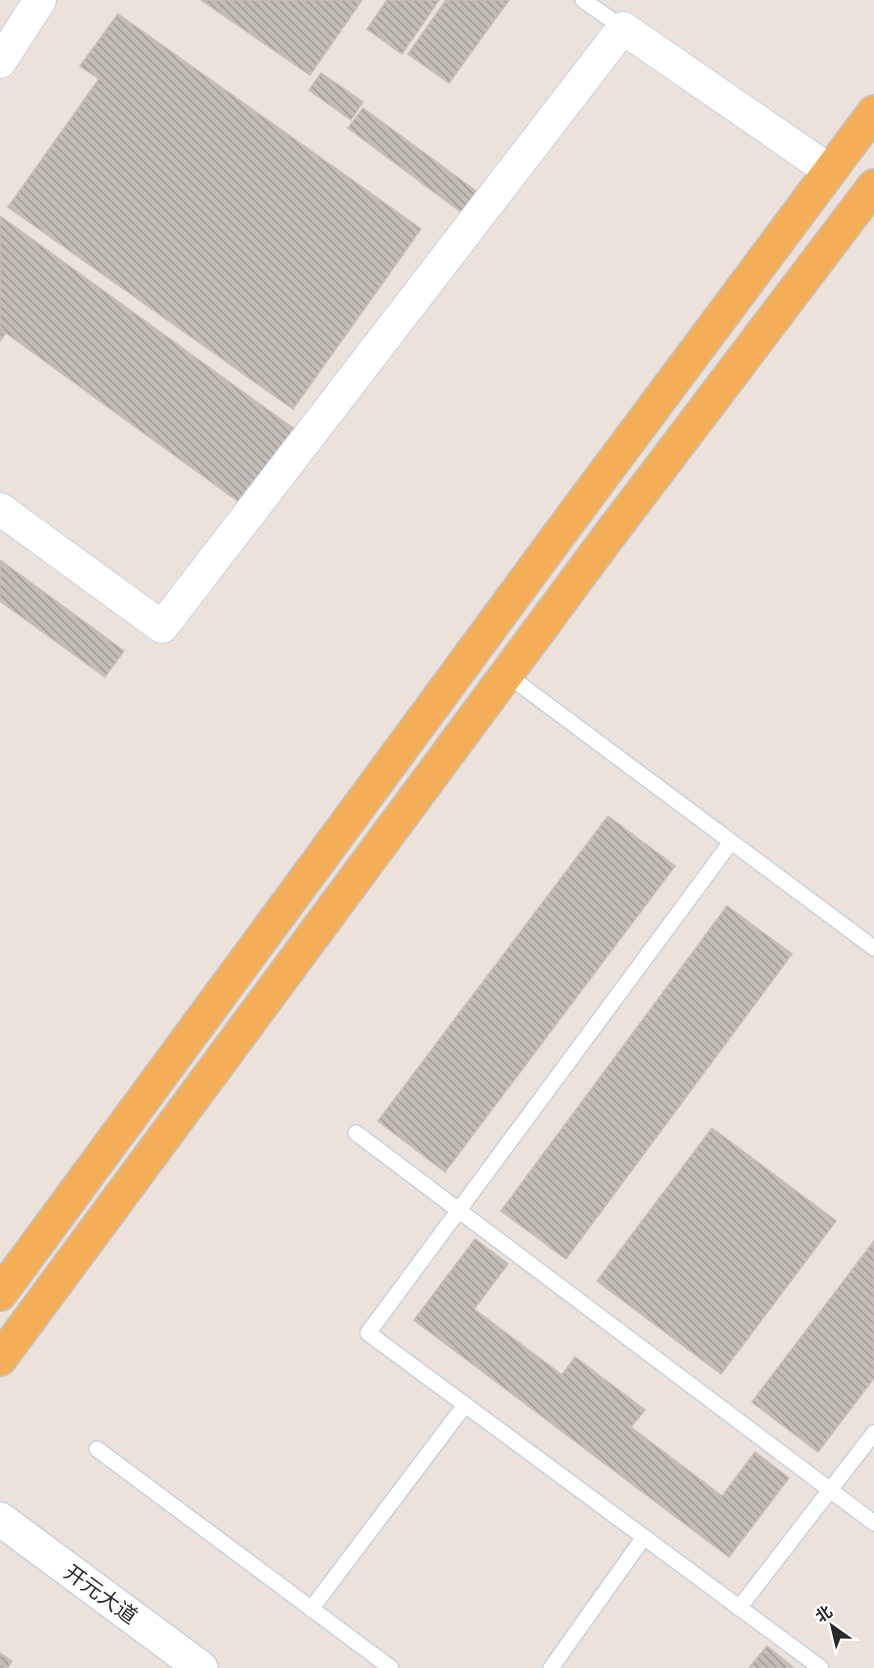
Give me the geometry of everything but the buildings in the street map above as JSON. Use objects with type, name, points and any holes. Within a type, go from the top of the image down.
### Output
[{"type":"main road","points":[[0,1294],[572,517],[874,112]]},
{"type":"main road","points":[[0,1359],[604,541],[869,192],[830,171]]},
{"type":"street","points":[[0,62],[40,0]]},
{"type":"street","points":[[0,509],[162,627],[623,28],[830,171]]},
{"type":"street","name":"开元大道","points":[[0,1519],[201,1668]]},
{"type":"lane","points":[[584,0],[623,28]]},
{"type":"lane","points":[[507,674],[874,948]]},
{"type":"lane","points":[[731,842],[368,1333],[821,1668]]},
{"type":"lane","points":[[356,1133],[874,1523]]},
{"type":"lane","points":[[311,1609],[465,1405]]},
{"type":"lane","points":[[739,1608],[874,1433]]},
{"type":"lane","points":[[97,1449],[391,1668]]},
{"type":"lane","points":[[551,1668],[644,1537]]}]
